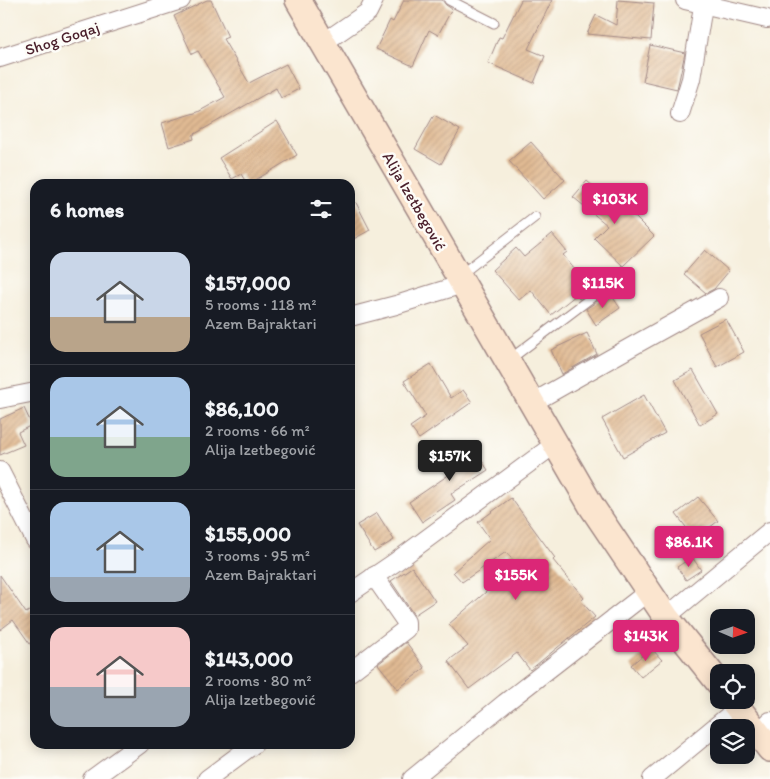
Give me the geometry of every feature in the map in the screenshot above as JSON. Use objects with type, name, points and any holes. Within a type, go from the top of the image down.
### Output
[{"type":"main road","name":"Alija Izetbegović","points":[[298,0],[592,507],[666,617],[710,672]]},
{"type":"main road","points":[[740,709],[766,734]]},
{"type":"street","name":"Shog Goqaj","points":[[0,58],[181,0]]},
{"type":"street","points":[[323,43],[368,12],[374,0]]},
{"type":"street","points":[[685,0],[704,2],[767,20]]},
{"type":"street","points":[[680,114],[691,79],[704,2]]},
{"type":"street","points":[[355,316],[396,305],[461,280]]},
{"type":"street","points":[[532,403],[638,342],[720,298]]},
{"type":"street","points":[[0,399],[30,393]]},
{"type":"street","points":[[355,589],[555,444]]},
{"type":"street","points":[[0,470],[30,530]]},
{"type":"street","points":[[666,617],[770,531]]},
{"type":"street","points":[[355,668],[406,629],[406,622],[374,576]]},
{"type":"street","points":[[412,779],[505,703],[649,591]]},
{"type":"street","points":[[652,779],[729,709]]},
{"type":"street","points":[[92,779],[133,749]]},
{"type":"street","points":[[207,779],[247,749]]},
{"type":"lane","points":[[449,0],[494,23]]},
{"type":"lane","points":[[461,280],[535,217]]},
{"type":"lane","points":[[508,362],[600,291]]},
{"type":"building","points":[[207,0],[211,0],[228,37],[223,39],[249,83],[286,64],[299,89],[281,98],[276,88],[193,135],[194,139],[169,147],[162,123],[198,112],[225,97],[198,51],[192,54],[174,16]]},
{"type":"building","points":[[404,0],[442,0],[452,9],[438,35],[429,30],[413,66],[376,49],[390,20],[393,22]]},
{"type":"building","points":[[521,0],[552,0],[528,49],[545,56],[534,83],[488,63],[499,37],[502,38]]},
{"type":"building","points":[[618,0],[654,3],[651,40],[587,34],[596,15],[616,25]]},
{"type":"building","points":[[650,45],[685,53],[677,89],[643,81]]},
{"type":"building","points":[[434,115],[460,130],[441,164],[415,149]]},
{"type":"building","points":[[277,121],[297,155],[257,179],[244,179],[241,174],[232,179],[219,158]]},
{"type":"building","points":[[531,142],[565,180],[543,199],[509,161]]},
{"type":"building","points":[[587,181],[621,211],[625,207],[654,236],[623,266],[594,238],[607,225],[573,197]]},
{"type":"building","points":[[355,201],[370,230],[355,238]]},
{"type":"building","points":[[552,234],[567,252],[563,255],[591,290],[579,299],[576,295],[551,315],[531,290],[519,300],[492,270],[516,248],[524,257]]},
{"type":"building","points":[[705,250],[729,271],[714,289],[706,293],[684,274]]},
{"type":"building","points":[[610,293],[620,308],[596,325],[586,309]]},
{"type":"building","points":[[726,319],[744,352],[717,367],[699,333]]},
{"type":"building","points":[[587,333],[597,354],[562,374],[551,350]]},
{"type":"building","points":[[431,364],[451,398],[463,390],[472,402],[419,439],[410,427],[426,416],[404,381]]},
{"type":"building","points":[[693,370],[718,414],[700,425],[675,380]]},
{"type":"building","points":[[644,395],[665,433],[623,457],[602,419]]},
{"type":"building","points":[[24,408],[30,421],[30,426],[18,432],[24,445],[0,455],[0,419]]},
{"type":"building","points":[[470,443],[488,470],[451,494],[455,500],[422,522],[409,502],[450,474],[442,462]]},
{"type":"building","points":[[698,497],[718,521],[695,539],[676,514]]},
{"type":"building","points":[[511,498],[555,558],[553,560],[584,598],[581,601],[595,617],[530,670],[517,653],[469,689],[448,661],[468,646],[449,624],[517,565],[506,552],[462,582],[453,572],[490,539],[478,522]]},
{"type":"building","points":[[377,513],[394,540],[374,552],[357,525]]},
{"type":"building","points":[[692,557],[701,570],[686,580],[677,567]]},
{"type":"building","points":[[412,567],[435,601],[414,615],[391,581]]},
{"type":"building","points":[[0,575],[26,613],[30,610],[30,644],[13,620],[0,630]]},
{"type":"building","points":[[406,642],[425,668],[398,689],[378,664]]},
{"type":"building","points":[[651,648],[662,660],[641,677],[631,665]]}]
